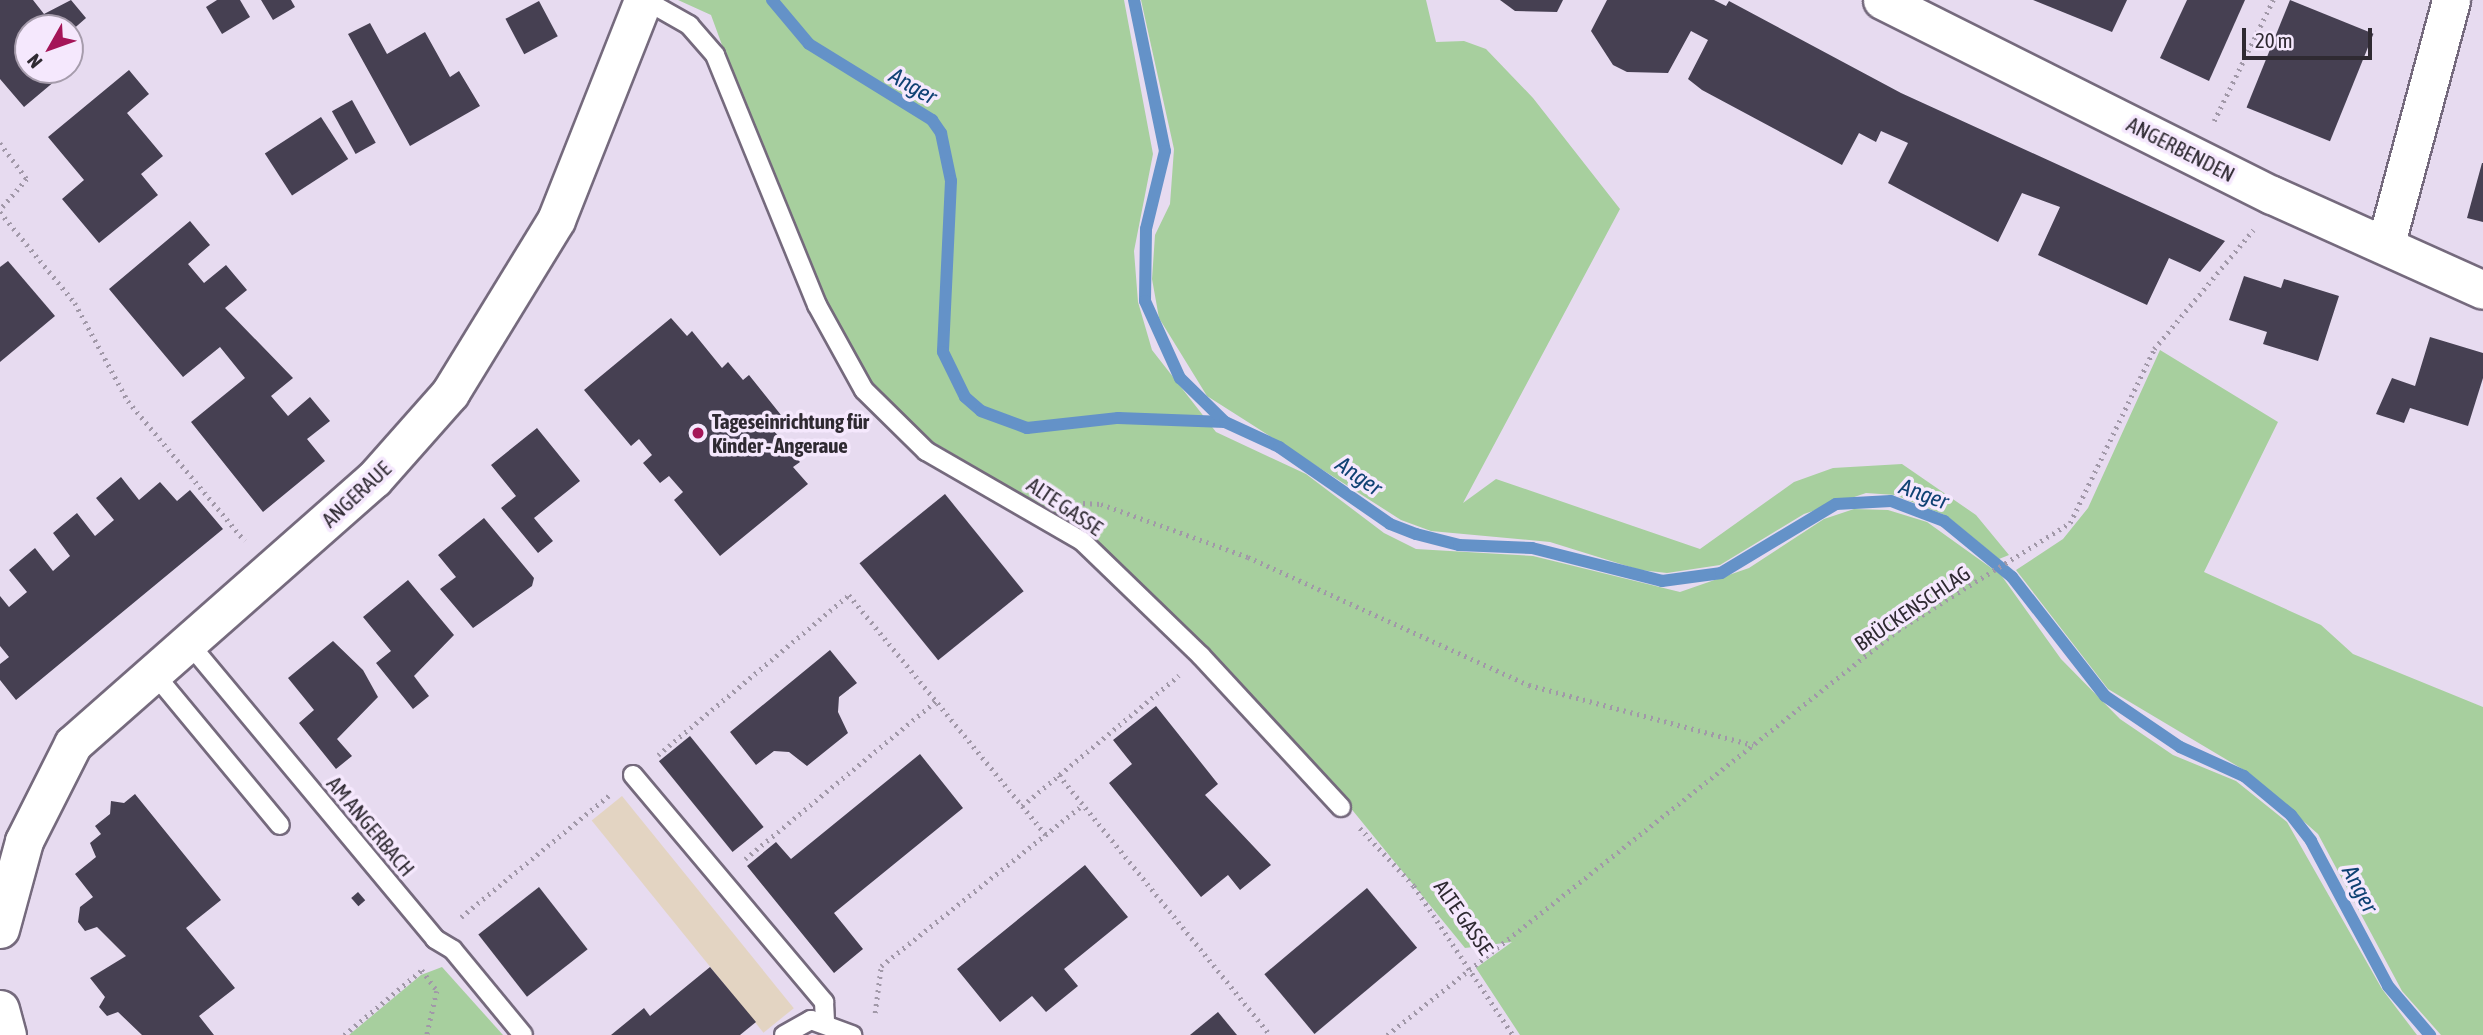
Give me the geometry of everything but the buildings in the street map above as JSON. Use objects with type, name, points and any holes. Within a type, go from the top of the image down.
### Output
[{"type":"street","name":"ANGERAUE","points":[[0,929],[24,841],[73,744],[152,671],[271,572],[412,439],[493,329],[556,220],[644,0]]},
{"type":"street","name":"ANGERBENDEN","points":[[1882,0],[2272,195],[2386,243],[2483,290]]},
{"type":"street","points":[[2386,243],[2451,0]]},
{"type":"street","points":[[0,1009],[8,1035]]},
{"type":"lane","name":"ALTE GASSE","points":[[644,0],[689,25],[715,55],[817,306],[864,390],[926,451],[1019,500],[1082,541],[1201,656],[1340,807]]},
{"type":"lane","name":"AM ANGERBACH","points":[[187,641],[439,941],[523,1035]]},
{"type":"lane","points":[[152,671],[280,825]]},
{"type":"lane","points":[[633,775],[824,1002],[825,1022]]},
{"type":"lane","points":[[784,1035],[797,1024],[825,1022],[852,1035]]},
{"type":"path","points":[[2197,156],[2273,0]]},
{"type":"path","points":[[0,143],[27,179],[0,211],[75,303],[128,401],[271,572]]},
{"type":"path","name":"BRÜCKENSCHLAG","points":[[1387,1035],[1899,630],[2070,523],[2154,349],[2259,223],[2272,195]]},
{"type":"path","points":[[1019,500],[1101,504],[1248,557],[1529,685],[1753,745]]},
{"type":"path","points":[[344,1035],[422,970],[439,941],[633,775],[849,596],[1046,835]]},
{"type":"path","points":[[1022,807],[1201,656]]},
{"type":"path","points":[[720,879],[936,701]]},
{"type":"path","points":[[1059,775],[1270,1035]]},
{"type":"path","points":[[874,1021],[881,966],[1083,805]]},
{"type":"path","name":"ALTE GASSE","points":[[1340,807],[1414,886],[1472,966],[1513,1035]]},
{"type":"path","points":[[422,970],[437,991],[427,1035]]},
{"type":"shaded area","points":[[622,796],[794,1008],[763,1033],[592,821]]},
{"type":"green space","points":[[678,0],[1124,0],[1153,154],[1134,251],[1138,302],[1152,350],[1216,432],[1306,474],[1384,533],[1416,549],[1533,556],[1680,592],[1749,568],[1824,519],[1854,509],[1888,510],[1927,522],[2001,575],[2061,659],[2120,719],[2173,755],[2236,781],[2287,822],[2382,989],[2417,1035],[1520,1035],[1476,968],[1512,942],[1465,948],[1331,784],[1114,557],[1056,514],[906,426],[871,384],[825,302],[770,176],[711,15]]},
{"type":"green space","points":[[1141,0],[1426,0],[1436,42],[1464,41],[1486,49],[1533,98],[1620,209],[1463,503],[1496,479],[1700,549],[1794,482],[1833,468],[1902,464],[1976,515],[2009,555],[1999,559],[1947,516],[1895,495],[1866,493],[1804,514],[1720,565],[1667,573],[1640,570],[1550,542],[1431,531],[1401,520],[1207,396],[1159,318],[1152,279],[1155,235],[1170,204],[1174,149]]},
{"type":"green space","points":[[2160,350],[2278,422],[2204,572],[2321,625],[2353,654],[2483,707],[2483,1035],[2441,1035],[2402,991],[2318,834],[2249,773],[2108,689],[2016,570],[2063,539],[2088,508]]},
{"type":"green space","points":[[442,967],[503,1035],[349,1035],[421,975]]},
{"type":"waterway","name":"Anger","points":[[772,0],[809,44],[932,120],[941,133],[951,181],[943,352],[965,397],[981,411],[1027,428],[1118,418],[1225,422]]},
{"type":"waterway","name":"Anger","points":[[1134,0],[1165,151],[1146,229],[1145,301],[1180,378],[1225,422],[1279,447],[1390,524],[1416,534],[1459,545],[1532,548],[1662,581],[1721,573],[1836,504],[1891,501],[1944,521],[2012,577],[2105,696],[2180,747],[2244,776],[2291,815],[2311,841],[2388,986],[2430,1035]]},
{"type":"place","name":"Tageseinrichtung für Kinder - Angeraue","points":[[698,433]]}]
